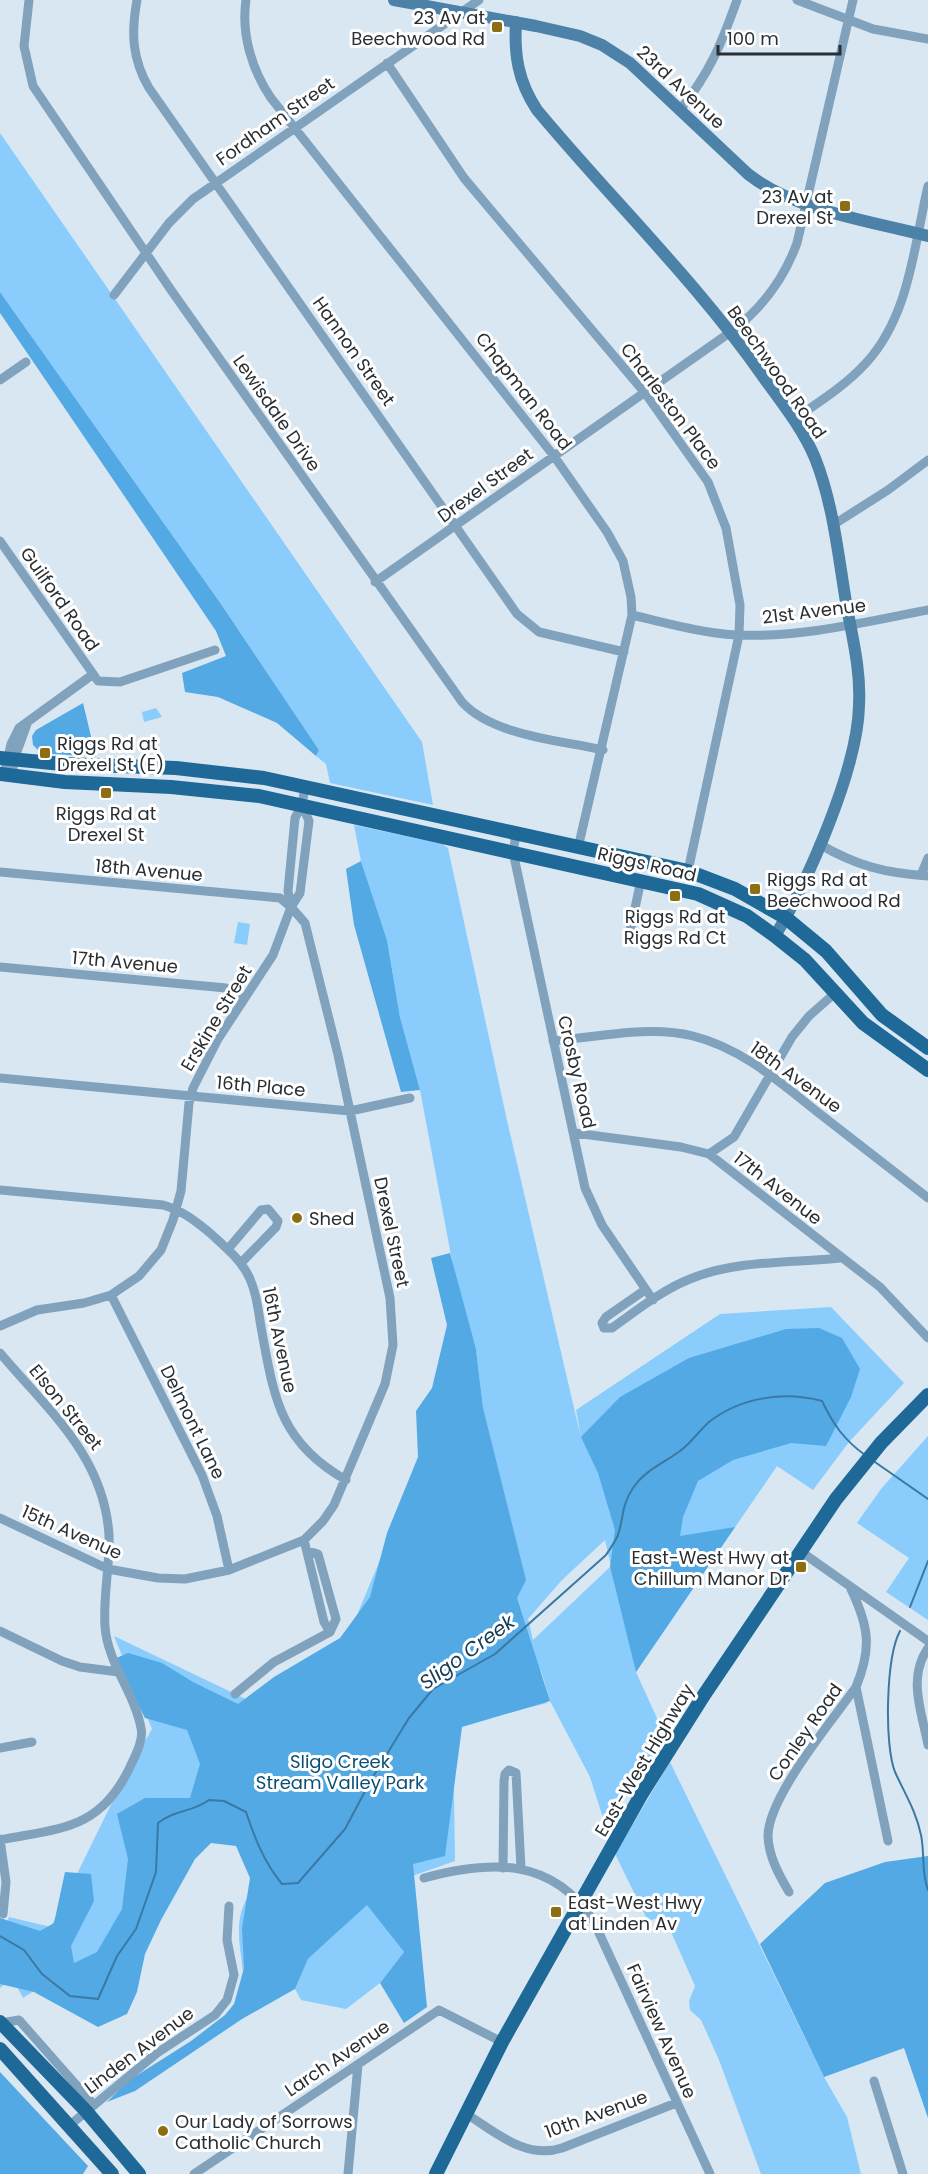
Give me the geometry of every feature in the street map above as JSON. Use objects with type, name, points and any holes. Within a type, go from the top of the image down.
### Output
[{"type":"main road","name":"Riggs Road","points":[[7,759],[221,772],[305,787],[688,871],[735,889],[786,918],[825,951],[882,1015],[928,1048]]},
{"type":"main road","name":"Riggs Road","points":[[5,775],[65,782],[236,792],[641,880],[713,900],[747,916],[775,936],[805,960],[876,1034],[928,1070]]},
{"type":"main road","name":"East-West Highway","points":[[436,2174],[502,2042],[641,1795],[800,1551],[862,1465],[928,1395]]},
{"type":"main road","points":[[1,2022],[89,2108],[139,2174]]},
{"type":"main road","points":[[0,2049],[70,2125],[110,2173]]},
{"type":"street","name":"Lewisdale Drive","points":[[29,0],[24,46],[33,86],[146,254],[375,582],[462,702],[476,716],[493,725],[603,750]]},
{"type":"street","name":"Hannon Street","points":[[137,0],[133,37],[137,65],[149,88],[517,614],[533,629],[547,635],[624,652]]},
{"type":"street","name":"Chapman Road","points":[[246,0],[246,35],[255,69],[270,98],[554,456],[617,548],[628,578],[632,615],[603,750],[578,848]]},
{"type":"street","name":"23rd Avenue","points":[[394,0],[516,22],[580,36],[602,45],[630,63],[759,182],[783,195],[807,204],[923,235]]},
{"type":"street","name":"Fordham Street","points":[[114,294],[179,212],[216,183],[479,0]]},
{"type":"street","points":[[680,110],[708,72],[737,0]]},
{"type":"street","points":[[797,0],[884,32],[928,39]]},
{"type":"street","name":"Drexel Street","points":[[375,582],[732,332],[759,308],[780,279],[797,243],[853,0]]},
{"type":"street","name":"Beechwood Road","points":[[516,22],[517,68],[524,90],[537,110],[732,332],[793,420],[814,458],[832,525],[859,680],[856,735],[819,843],[786,918],[775,936]]},
{"type":"street","name":"Charleston Place","points":[[387,63],[464,178],[645,393],[703,475],[724,519],[740,605],[739,635],[688,871]]},
{"type":"street","points":[[793,420],[852,377],[879,347],[901,305],[923,235],[928,186]]},
{"type":"street","points":[[0,380],[26,362]]},
{"type":"street","points":[[832,525],[888,490],[928,460]]},
{"type":"street","name":"Guilford Road","points":[[0,541],[92,675]]},
{"type":"street","name":"21st Avenue","points":[[632,615],[739,635],[792,634],[928,610]]},
{"type":"street","points":[[5,775],[7,759],[27,724],[92,675],[98,681],[120,682],[215,650]]},
{"type":"street","points":[[291,907],[300,893],[309,821],[302,805],[305,787]]},
{"type":"street","name":"Crosby Road","points":[[516,835],[513,852],[575,1133],[581,1173],[590,1201],[605,1231],[653,1300]]},
{"type":"street","points":[[819,843],[847,859],[880,871],[925,876],[928,858]]},
{"type":"street","name":"18th Avenue","points":[[0,872],[280,898],[291,907]]},
{"type":"street","points":[[629,936],[641,880]]},
{"type":"street","name":"Drexel Street","points":[[291,907],[305,923],[350,1111],[390,1298],[393,1345],[385,1384],[346,1480],[329,1514],[304,1540]]},
{"type":"street","name":"Erskine Street","points":[[0,1326],[37,1310],[84,1303],[111,1295],[128,1286],[151,1263],[166,1239],[182,1191],[190,1096],[208,1057],[273,955],[291,907]]},
{"type":"street","name":"17th Avenue","points":[[0,967],[226,988],[243,999]]},
{"type":"street","points":[[709,1155],[734,1137],[799,1027],[835,993]]},
{"type":"street","name":"18th Avenue","points":[[553,1041],[652,1032],[684,1035],[733,1052],[770,1075],[928,1198]]},
{"type":"street","name":"16th Place","points":[[0,1078],[350,1111],[410,1098]]},
{"type":"street","name":"17th Avenue","points":[[575,1133],[681,1147],[709,1155],[880,1287],[928,1338]]},
{"type":"street","name":"16th Avenue","points":[[0,1190],[163,1205],[187,1214],[241,1263],[252,1285],[271,1381],[282,1418],[312,1458],[346,1480]]},
{"type":"street","points":[[228,1249],[261,1210],[268,1209],[272,1212],[278,1221],[276,1227],[241,1263]]},
{"type":"street","points":[[645,1290],[606,1317],[602,1326],[612,1328],[653,1300],[701,1274],[734,1268],[840,1258]]},
{"type":"street","name":"Delmont Lane","points":[[111,1295],[202,1475],[217,1516],[229,1570]]},
{"type":"street","name":"Elson Street","points":[[0,1353],[74,1439],[90,1463],[105,1503],[109,1533],[105,1628],[119,1672],[142,1730],[137,1751],[126,1774],[110,1801],[100,1810],[75,1825],[0,1840]]},
{"type":"street","name":"15th Avenue","points":[[0,1518],[108,1569],[173,1579],[207,1576],[229,1570],[304,1540]]},
{"type":"street","points":[[234,1694],[274,1662],[330,1632],[324,1622],[304,1540]]},
{"type":"street","points":[[800,1551],[928,1641]]},
{"type":"street","name":"Conley Road","points":[[789,1892],[771,1856],[768,1837],[772,1812],[781,1795],[856,1687],[865,1662],[867,1639],[861,1611],[851,1589]]},
{"type":"street","points":[[0,1631],[62,1661],[80,1667],[119,1672]]},
{"type":"street","points":[[928,1648],[917,1667],[916,1679],[928,1745]]},
{"type":"street","points":[[856,1687],[888,1841]]},
{"type":"street","points":[[0,1748],[32,1742]]},
{"type":"street","points":[[502,1868],[504,1781],[505,1774],[509,1770],[516,1773],[521,1868]]},
{"type":"street","points":[[0,1840],[6,1882],[3,1914]]},
{"type":"street","points":[[424,1878],[457,1869],[521,1868],[558,1883],[580,1904]]},
{"type":"street","name":"Fairview Avenue","points":[[580,1904],[602,1939],[710,2174]]},
{"type":"street","name":"Linden Avenue","points":[[70,2125],[157,2054],[215,2015],[227,2000],[234,1975],[227,1940],[230,1906]]},
{"type":"street","name":"Larch Avenue","points":[[194,2174],[439,2010],[502,2042]]},
{"type":"street","points":[[348,2174],[358,2064]]},
{"type":"street","points":[[874,2081],[903,2174]]},
{"type":"street","name":"10th Avenue","points":[[465,2113],[515,2144],[545,2151],[562,2148],[676,2103]]},
{"type":"green space","points":[[0,133],[422,742],[433,805],[330,783],[326,764],[316,756],[319,750],[221,604],[0,292]]},
{"type":"green space","points":[[0,292],[221,604],[319,750],[316,756],[277,723],[218,697],[185,692],[182,673],[226,656],[216,631],[0,313]]},
{"type":"green space","points":[[83,703],[96,757],[41,753],[33,745],[32,736],[36,730]]},
{"type":"green space","points":[[156,708],[162,717],[144,722],[142,712]]},
{"type":"green space","points":[[354,825],[442,844],[448,848],[506,1116],[581,1438],[576,1410],[720,1314],[831,1307],[904,1383],[849,1442],[813,1490],[777,1466],[636,1672],[666,1738],[606,1827],[590,1777],[550,1701],[540,1667],[547,1703],[453,1727],[455,1861],[415,1875],[371,1909],[404,1952],[380,1983],[346,2009],[301,2000],[295,1989],[308,1959],[341,1929],[243,1973],[239,1936],[240,1916],[248,1895],[256,1883],[221,1801],[96,1995],[37,1989],[23,1998],[12,1977],[0,1988],[0,1919],[7,1923],[9,1917],[51,1927],[126,1774],[152,1729],[114,1636],[250,1701],[293,1666],[347,1639],[468,1350],[483,1408],[476,1349],[456,1282],[420,1090],[400,1017],[387,940],[361,861]],"holes":[[[605,1540],[629,1643],[610,1567],[533,1640],[528,1619],[562,1580]]]},
{"type":"green space","points":[[361,861],[387,940],[400,1017],[420,1090],[401,1092],[354,925],[346,869]]},
{"type":"green space","points":[[238,922],[250,924],[247,945],[234,943]]},
{"type":"green space","name":"Sligo Creek Stream Valley Park","points":[[450,1253],[476,1349],[483,1408],[526,1580],[517,1598],[550,1701],[462,1727],[445,1856],[413,1864],[427,2007],[404,2023],[380,1983],[404,1952],[367,1905],[308,1959],[295,1989],[242,2019],[135,2091],[107,2102],[128,2081],[191,2041],[225,2015],[234,2004],[244,1968],[242,1928],[250,1878],[236,1846],[211,1843],[195,1859],[145,1954],[137,1992],[127,2014],[98,2027],[34,1992],[0,1984],[0,1918],[40,1931],[54,1923],[65,1872],[91,1874],[94,1901],[71,1946],[74,1963],[97,1952],[122,1909],[128,1859],[117,1814],[145,1798],[190,1798],[200,1764],[187,1730],[145,1718],[114,1659],[128,1653],[162,1663],[193,1682],[238,1704],[274,1677],[340,1638],[370,1597],[387,1533],[418,1457],[416,1411],[432,1388],[447,1325],[431,1258]]},
{"type":"green space","points":[[819,1328],[842,1338],[860,1369],[851,1397],[826,1446],[791,1443],[733,1460],[698,1481],[683,1517],[680,1536],[735,1527],[636,1672],[610,1567],[615,1530],[598,1473],[581,1437],[620,1397],[689,1358],[786,1329]]},
{"type":"green space","points":[[928,1436],[928,1620],[886,1592],[909,1558],[857,1523],[881,1489]]},
{"type":"green space","points":[[670,1762],[824,2077],[847,2117],[861,2174],[761,2174],[719,2060],[701,2020],[690,2010],[689,2001],[695,1986],[664,1916],[648,1921],[615,1854]]},
{"type":"green space","points":[[928,1856],[928,2118],[904,2048],[824,2077],[760,1944],[825,1883],[885,1862]]},
{"type":"green space","points":[[0,2072],[88,2166],[83,2174],[0,2174]]},
{"type":"waterway","name":"Sligo Creek","points":[[0,1936],[24,1950],[42,1974],[70,1996],[98,1999],[117,1956],[136,1929],[156,1872],[158,1823],[171,1815],[209,1800],[224,1801],[246,1812],[261,1850],[276,1876],[282,1884],[298,1883],[345,1829],[371,1780],[409,1718],[433,1689],[495,1654],[606,1555],[618,1535],[626,1500],[633,1488],[649,1472],[684,1448],[709,1422],[721,1414],[763,1398],[793,1397],[822,1401],[840,1431],[865,1455]]},
{"type":"waterway","name":"Sligo Creek","points":[[872,1460],[928,1499]]},
{"type":"waterway","points":[[910,1607],[928,1561]]},
{"type":"waterway","points":[[900,1631],[895,1643],[889,1680],[889,1742],[895,1772],[919,1826],[928,1890]]},
{"type":"place","name":"23 Av at Beechwood Rd","points":[[497,27]]},
{"type":"place","name":"23 Av at Drexel St","points":[[845,206]]},
{"type":"place","name":"Riggs Rd at Drexel St (E)","points":[[45,753]]},
{"type":"place","name":"Riggs Rd at Drexel St","points":[[106,793]]},
{"type":"place","name":"Riggs Rd at Beechwood Rd","points":[[755,889]]},
{"type":"place","name":"Riggs Rd at Riggs Rd Ct","points":[[675,896]]},
{"type":"place","name":"Shed","points":[[297,1218]]},
{"type":"place","name":"East-West Hwy at Chillum Manor Dr","points":[[801,1567]]},
{"type":"place","name":"East-West Hwy at Linden Av","points":[[556,1912]]},
{"type":"place","name":"Our Lady of Sorrows Catholic Church","points":[[163,2131]]}]
